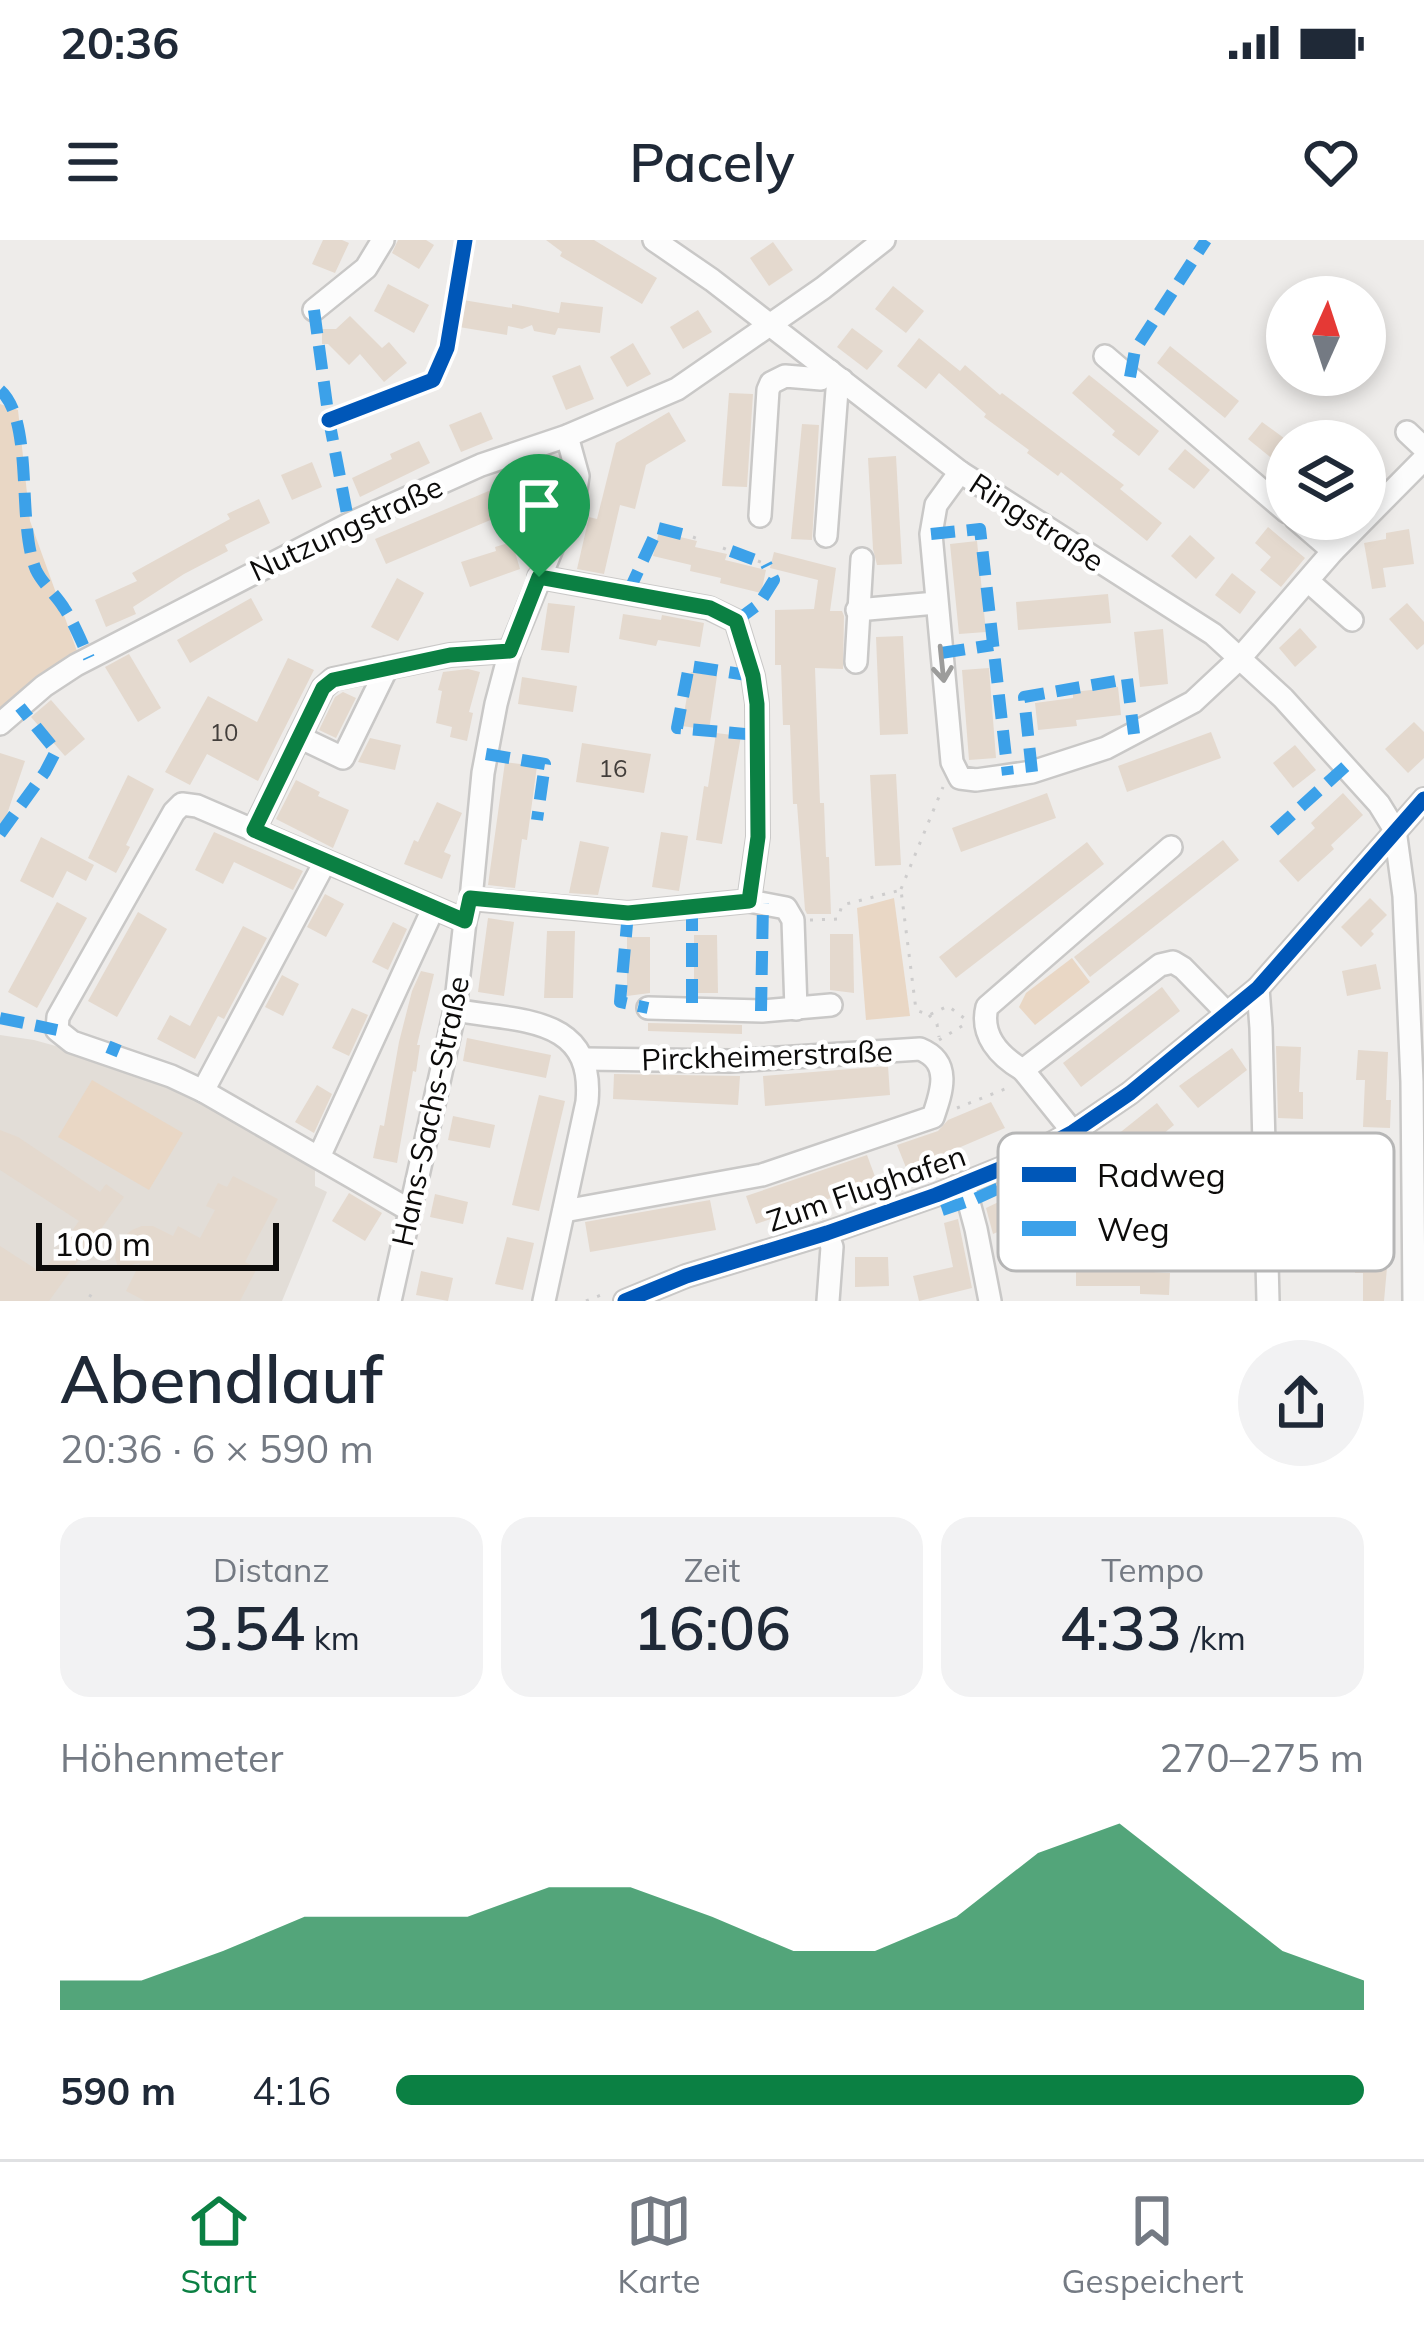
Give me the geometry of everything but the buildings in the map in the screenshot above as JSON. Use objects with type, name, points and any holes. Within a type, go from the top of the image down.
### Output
[{"type":"street","points":[[314,310],[366,268],[382,240]]},
{"type":"street","name":"Nutzungstraße","points":[[0,724],[76,664],[350,524],[481,465],[567,436],[677,389],[884,240]]},
{"type":"street","name":"Ringstraße","points":[[656,241],[960,472],[1193,619],[1283,698],[1379,804],[1395,830]]},
{"type":"street","points":[[1106,356],[1266,494]]},
{"type":"street","points":[[760,516],[771,383],[785,376],[821,380],[836,375],[826,536]]},
{"type":"street","name":"Hans-Sachs-Straße","points":[[390,1301],[455,1010],[483,773],[510,651],[576,490],[578,476],[567,436]]},
{"type":"street","points":[[960,472],[936,505],[932,519],[936,603],[952,762],[960,778],[976,780],[1032,772],[1106,748],[1193,702],[1240,658],[1333,551],[1424,459]]},
{"type":"street","points":[[1320,540],[1333,551]]},
{"type":"street","points":[[856,662],[862,559]]},
{"type":"street","points":[[539,577],[710,608],[736,621],[757,704],[758,837],[749,901]]},
{"type":"street","points":[[1307,581],[1352,620]]},
{"type":"street","points":[[857,610],[936,603]]},
{"type":"street","points":[[254,830],[323,688],[333,680],[450,655],[510,651]]},
{"type":"street","points":[[299,737],[344,758],[387,668]]},
{"type":"street","name":"Zum Flughafen","points":[[1072,1132],[1130,1093],[1221,1007],[1258,988],[1424,799]]},
{"type":"street","points":[[411,1211],[203,1091],[73,1042],[57,1030],[58,1017],[182,804],[197,806],[433,909],[628,913],[749,901],[786,908],[793,920],[796,1009]]},
{"type":"street","points":[[1395,830],[1407,935],[1414,1301]]},
{"type":"street","points":[[1072,1132],[988,1038],[982,1024],[987,1007],[1171,848]]},
{"type":"street","points":[[203,1091],[325,862]]},
{"type":"street","points":[[319,1156],[433,909]]},
{"type":"street","points":[[1018,1067],[1160,965],[1173,962],[1183,968],[1221,1007]]},
{"type":"street","points":[[1258,988],[1263,1133]]},
{"type":"street","points":[[648,1008],[761,1011],[831,1005]]},
{"type":"street","points":[[455,1010],[546,1026],[571,1039],[585,1059],[590,1079],[587,1102],[544,1301]]},
{"type":"street","name":"Pirckheimerstraße","points":[[585,1059],[730,1060],[930,1044],[943,1083],[933,1117]]},
{"type":"street","points":[[564,1211],[762,1175],[933,1117]]},
{"type":"street","name":"Zum Flughafen","points":[[625,1301],[998,1170]]},
{"type":"street","points":[[964,1184],[990,1301]]},
{"type":"street","points":[[827,1233],[832,1247],[828,1301]]},
{"type":"street","points":[[1267,1271],[1268,1301]]},
{"type":"path","points":[[723,548],[731,551]]},
{"type":"path","points":[[758,561],[766,564]]},
{"type":"path","points":[[930,1044],[937,1024],[916,1010],[901,890],[952,762]]},
{"type":"path","points":[[793,920],[838,920],[842,905],[901,890]]},
{"type":"path","points":[[929,1015],[948,1006],[970,1022],[930,1044]]},
{"type":"path","points":[[933,1117],[1016,1085],[1018,1067]]},
{"type":"path","points":[[89,1295],[99,1301]]},
{"type":"shaded area","points":[[0,404],[18,410],[30,521],[78,654],[0,718]]},
{"type":"shaded area","points":[[894,898],[910,1016],[866,1020],[857,908]]},
{"type":"shaded area","points":[[1072,958],[1090,982],[1035,1025],[1019,1007],[1026,993]]},
{"type":"shaded area","points":[[0,1035],[92,1056],[198,1099],[315,1161],[315,1186],[327,1192],[282,1301],[0,1301]]},
{"type":"shaded area","points":[[92,1080],[183,1133],[149,1190],[58,1137]]},
{"type":"marked path","points":[[1130,377],[1135,350],[1206,240]]},
{"type":"marked path","points":[[314,310],[349,524]]},
{"type":"marked path","points":[[0,390],[18,425],[27,527],[36,570],[68,614],[89,658]]},
{"type":"marked path","points":[[628,593],[658,528],[693,537]]},
{"type":"marked path","points":[[931,534],[980,529],[1008,775]]},
{"type":"marked path","points":[[731,551],[758,561]]},
{"type":"marked path","points":[[736,621],[759,604],[774,580],[766,564]]},
{"type":"marked path","points":[[941,653],[993,645]]},
{"type":"marked path","points":[[753,676],[689,666],[677,728],[757,735]]},
{"type":"marked path","points":[[1032,772],[1024,697],[1127,679],[1134,734]]},
{"type":"marked path","points":[[0,834],[56,751],[20,707]]},
{"type":"marked path","points":[[486,754],[545,764],[537,820]]},
{"type":"marked path","points":[[1274,831],[1346,766]]},
{"type":"marked path","points":[[761,1011],[763,903]]},
{"type":"marked path","points":[[692,907],[692,1010]]},
{"type":"marked path","points":[[628,913],[620,1002],[648,1008]]},
{"type":"marked path","points":[[0,1018],[57,1030]]},
{"type":"marked path","points":[[111,1055],[116,1043]]},
{"type":"marked path","points":[[942,1210],[998,1189]]},
{"type":"cycle path","points":[[329,420],[433,380],[447,348],[465,240]]},
{"type":"cycle path","points":[[1071,1133],[1130,1093],[1258,988],[1424,799]]},
{"type":"cycle path","points":[[625,1301],[998,1170]]},
{"type":"route","points":[[539,577],[710,608],[736,621],[757,704],[758,837],[749,901],[628,913],[470,898],[465,921],[254,830],[323,688],[333,680],[450,655],[510,651],[539,577]]}]
